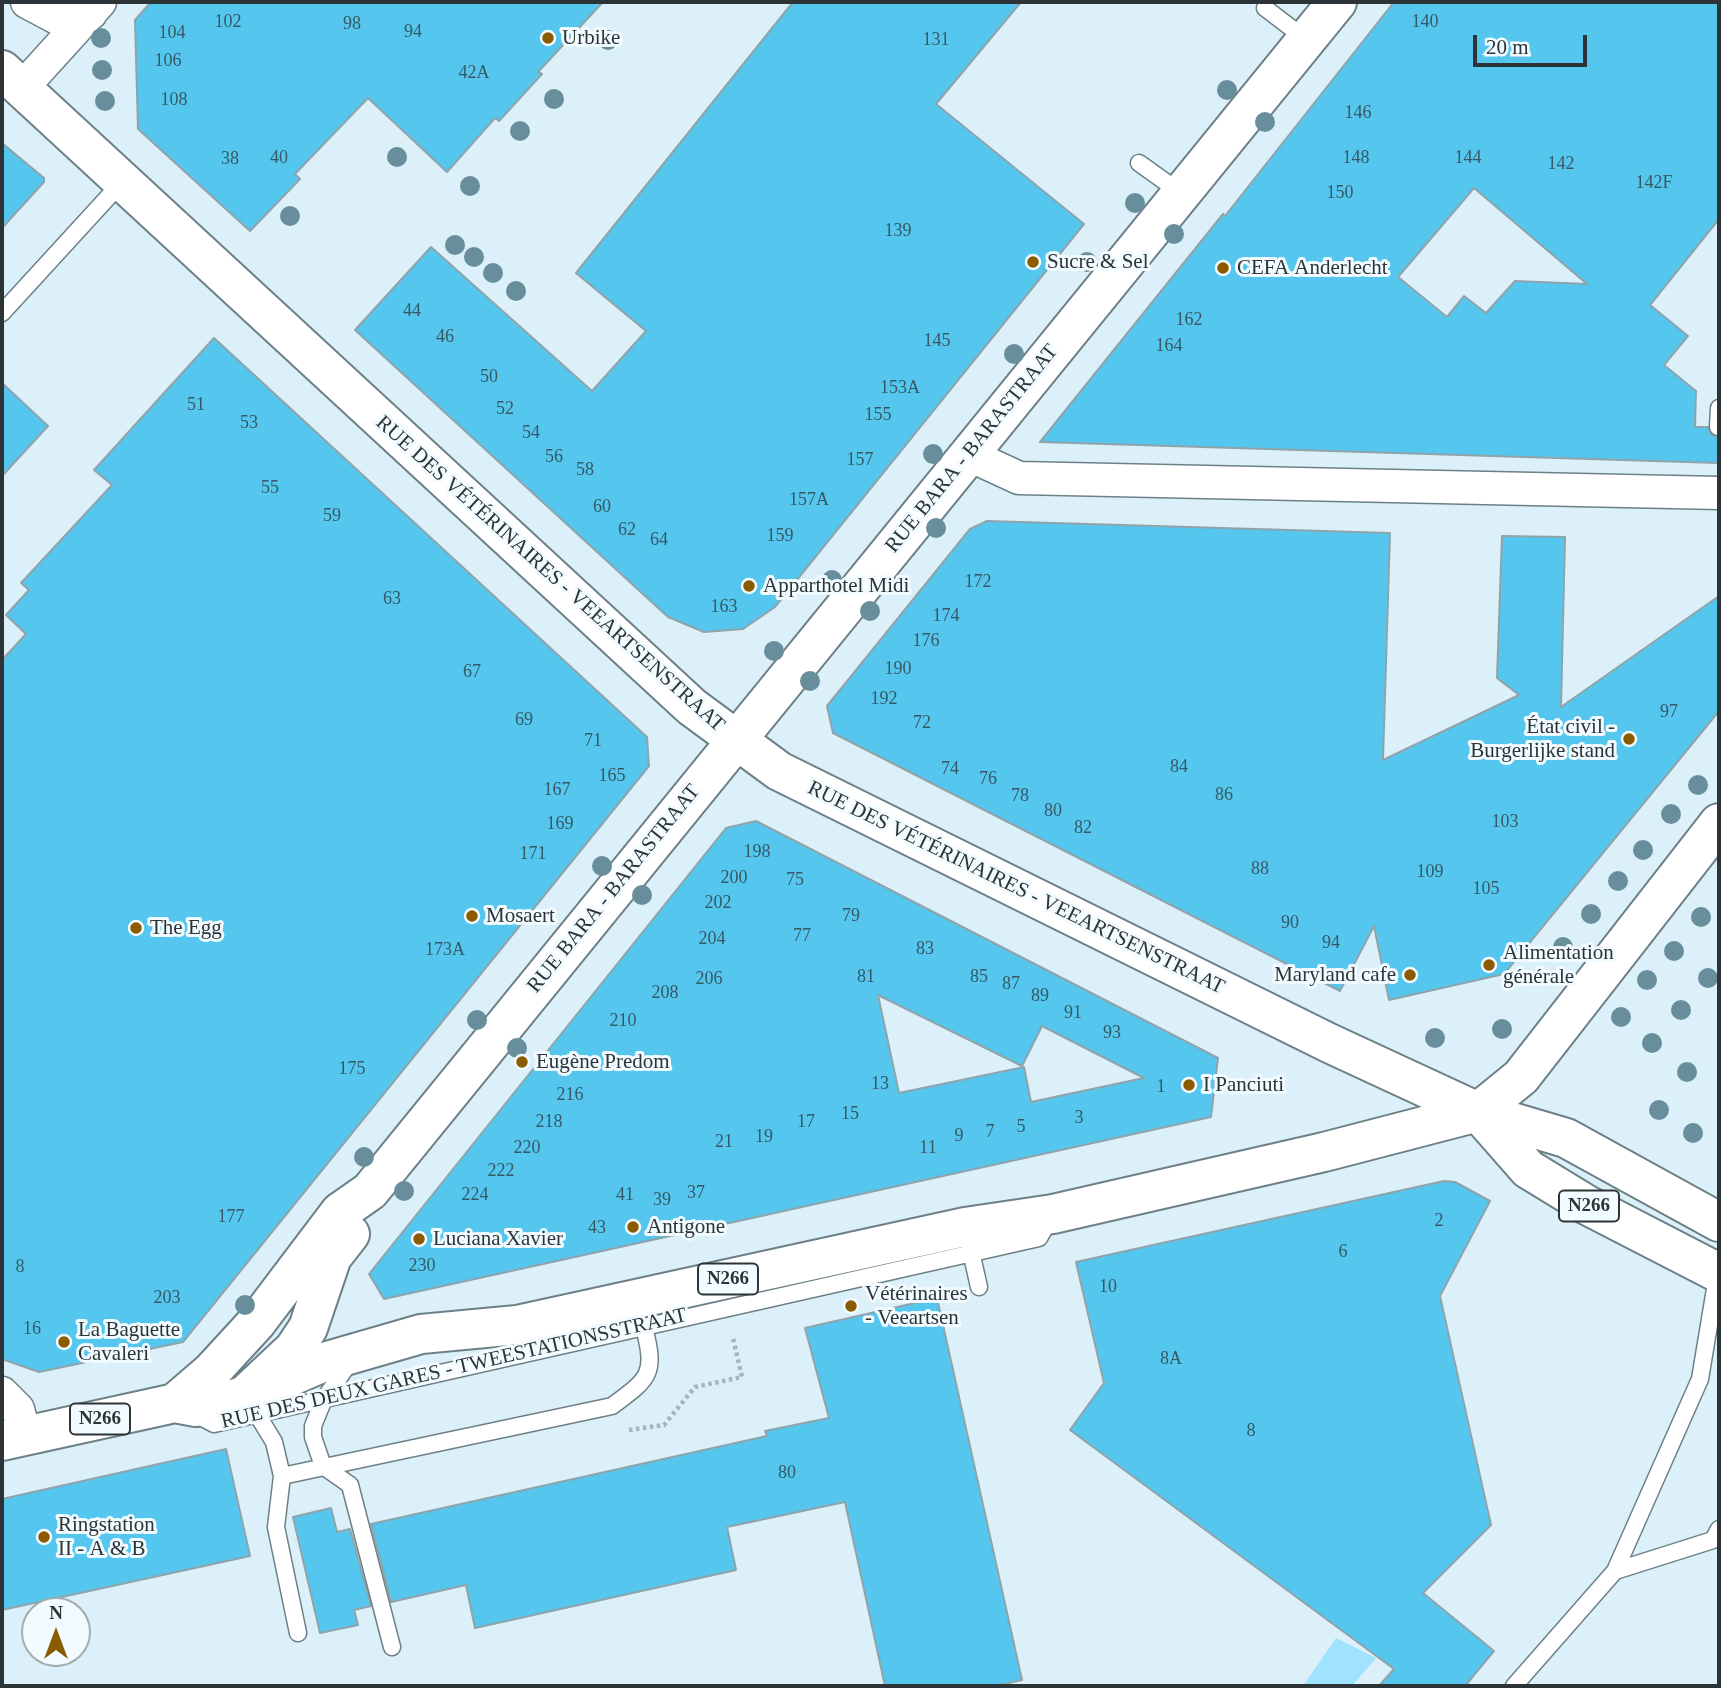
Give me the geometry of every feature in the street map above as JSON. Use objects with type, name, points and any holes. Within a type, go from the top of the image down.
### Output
[{"type":"main road","name":"RUE BARA - BARASTRAAT","points":[[175,1403],[211,1372],[256,1323],[340,1212],[370,1191],[1337,2]]},
{"type":"main road","name":"RUE DES VÉTÉRINAIRES - VEEARTSENSTRAAT","points":[[12,79],[692,707],[779,771],[1329,1043],[1478,1112],[1566,1138],[1719,1222]]},
{"type":"main road","points":[[1478,1112],[1521,1077],[1719,823]]},
{"type":"main road","name":"RUE DES VÉTÉRINAIRES - VEEARTSENSTRAAT","points":[[1478,1112],[1528,1169],[1587,1205],[1719,1271]]},
{"type":"main road","name":"RUE DES DEUX GARES - TWEESTATIONSSTRAAT","points":[[13,1439],[175,1403],[196,1407],[251,1405],[358,1351],[421,1334],[517,1325],[968,1240],[1053,1214],[1324,1152],[1478,1112]]},
{"type":"main road","name":"RUE BARA - BARASTRAAT","points":[[251,1405],[308,1328],[332,1257],[360,1222],[370,1191]]},
{"type":"street","points":[[27,2],[59,19],[95,7]]},
{"type":"street","points":[[12,79],[95,7]]},
{"type":"street","points":[[967,454],[1018,478],[1719,493]]},
{"type":"street","points":[[2,1393],[18,1409],[13,1439]]},
{"type":"lane","points":[[1265,8],[1307,40]]},
{"type":"lane","points":[[1139,163],[1181,193]]},
{"type":"lane","points":[[2,313],[122,182]]},
{"type":"lane","points":[[1718,427],[1719,408]]},
{"type":"lane","points":[[968,1240],[979,1287]]},
{"type":"lane","name":"RUE DES DEUX GARES - TWEESTATIONSSTRAAT","points":[[251,1405],[324,1399],[645,1327],[968,1240]]},
{"type":"lane","points":[[1514,1686],[1615,1571],[1700,1378],[1719,1271]]},
{"type":"lane","points":[[282,1476],[323,1466],[373,1459],[612,1406],[642,1384],[649,1368],[652,1356],[645,1327]]},
{"type":"lane","points":[[358,1351],[324,1399],[313,1426],[323,1466],[350,1485],[392,1647]]},
{"type":"lane","points":[[251,1405],[274,1442],[282,1476],[276,1527],[298,1633]]},
{"type":"lane","points":[[1615,1571],[1713,1541],[1719,1530]]},
{"type":"path","points":[[733,1338],[737,1355]]},
{"type":"shaded area","points":[[1336,1638],[1376,1658],[1352,1686],[1303,1686]]},
{"type":"building","points":[[151,2],[603,2],[538,72],[542,74],[499,121],[495,118],[447,172],[368,98],[295,174],[300,179],[250,231],[138,129],[135,20]]},
{"type":"building","points":[[793,2],[1021,2],[936,104],[1084,224],[775,607],[743,629],[704,632],[668,617],[355,330],[431,247],[592,391],[646,331],[576,273]]},
{"type":"building","points":[[1394,2],[1719,2],[1719,219],[1650,305],[1688,336],[1664,365],[1696,391],[1695,427],[1708,427],[1712,435],[1719,437],[1719,463],[1040,442],[1223,214],[1225,216]],"holes":[[[1474,188],[1587,284],[1515,281],[1486,313],[1464,296],[1447,317],[1398,277]]]},
{"type":"building","points":[[2,143],[44,178],[44,182],[2,228]]},
{"type":"building","points":[[214,338],[647,737],[649,766],[183,1342],[39,1372],[2,1359],[2,660],[26,634],[6,615],[29,590],[21,583],[112,485],[94,470]]},
{"type":"building","points":[[2,383],[48,426],[2,476]]},
{"type":"building","points":[[987,521],[1390,533],[1383,760],[1519,695],[1497,678],[1502,536],[1565,537],[1561,707],[1719,596],[1719,711],[1504,974],[1389,1000],[1374,926],[1340,991],[833,733],[827,706],[970,529]]},
{"type":"building","points":[[756,821],[1218,1058],[1211,1117],[384,1299],[369,1274],[726,828]],"holes":[[[878,995],[1022,1066],[1042,1026],[1144,1078],[1031,1102],[1024,1067],[899,1093]]]},
{"type":"building","points":[[1444,1181],[1455,1182],[1490,1201],[1440,1296],[1491,1525],[1423,1593],[1494,1651],[1465,1686],[1379,1686],[1394,1669],[1070,1430],[1104,1383],[1076,1262]]},
{"type":"building","points":[[937,1298],[1022,1680],[995,1686],[885,1686],[845,1502],[727,1527],[736,1570],[475,1628],[466,1585],[391,1602],[371,1524],[767,1436],[765,1431],[829,1418],[805,1328]]},
{"type":"building","points":[[226,1449],[250,1556],[62,1597],[21,1597],[21,1606],[2,1610],[2,1499]]},
{"type":"building","points":[[331,1508],[337,1532],[350,1529],[371,1606],[354,1610],[358,1625],[320,1633],[293,1517]]},
{"type":"place","name":"Urbike","points":[[548,38]]},
{"type":"place","name":"Sucre & Sel","points":[[1033,262]]},
{"type":"place","name":"CEFA Anderlecht","points":[[1223,268]]},
{"type":"place","name":"Apparthotel Midi","points":[[749,586]]},
{"type":"place","name":"État civil - Burgerlijke stand","points":[[1629,739]]},
{"type":"place","name":"Mosaert","points":[[472,916]]},
{"type":"place","name":"The Egg","points":[[136,928]]},
{"type":"place","name":"Alimentation générale","points":[[1489,965]]},
{"type":"place","name":"Maryland cafe","points":[[1410,975]]},
{"type":"place","name":"Eugène Predom","points":[[522,1062]]},
{"type":"place","name":"I Panciuti","points":[[1189,1085]]},
{"type":"place","name":"Antigone","points":[[633,1227]]},
{"type":"place","name":"Luciana Xavier","points":[[419,1239]]},
{"type":"place","name":"Vétérinaires - Veeartsen","points":[[851,1306]]},
{"type":"place","name":"La Baguette Cavaleri","points":[[64,1342]]},
{"type":"place","name":"Ringstation II - A & B","points":[[44,1537]]}]
